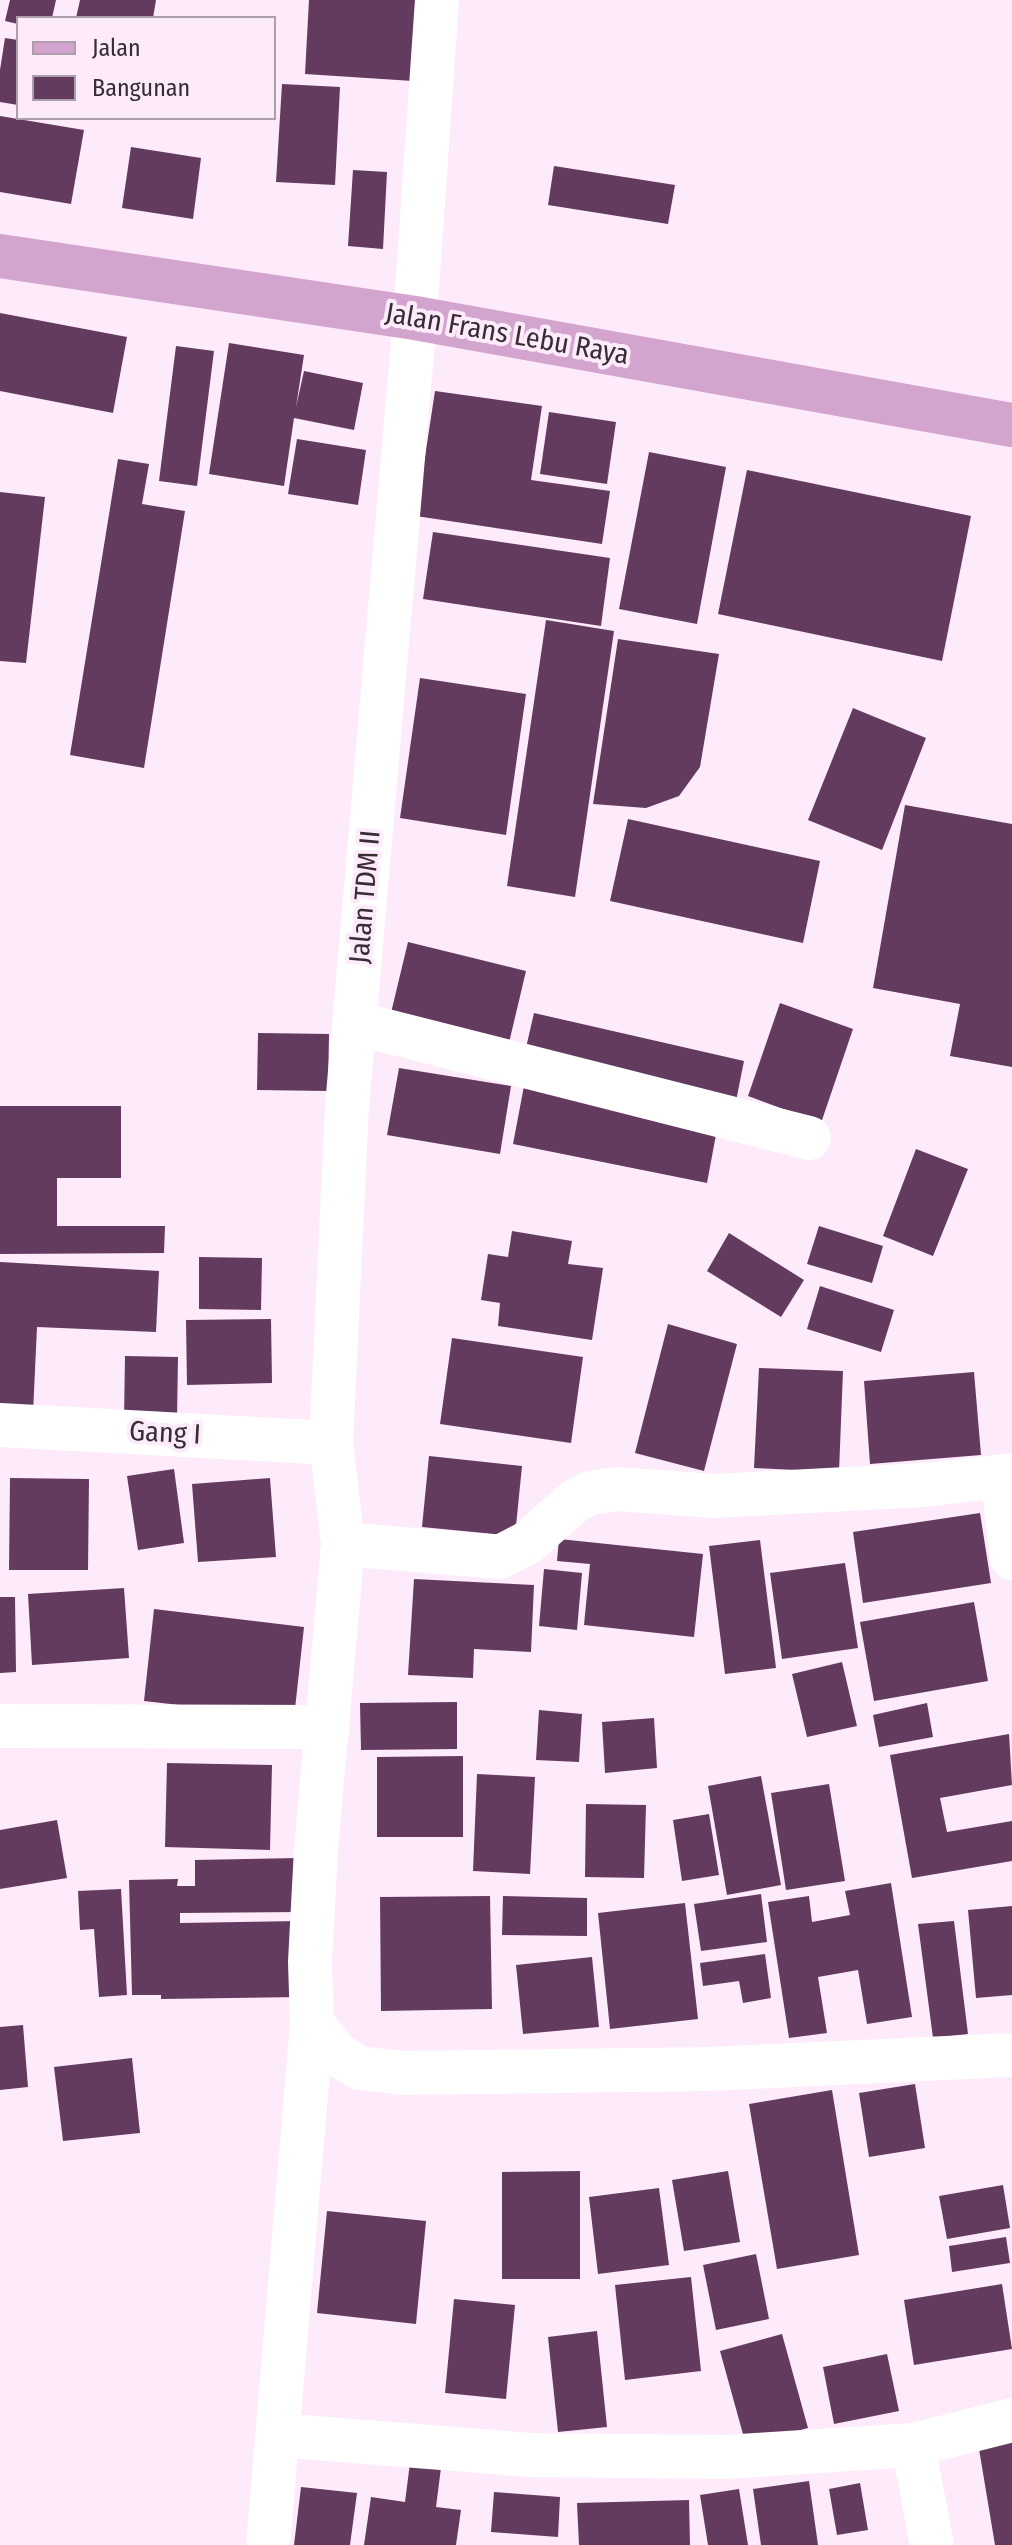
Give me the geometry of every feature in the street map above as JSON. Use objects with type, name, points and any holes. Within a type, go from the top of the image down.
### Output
[{"type":"main road","name":"Jalan Frans Lebu Raya","points":[[0,256],[415,318],[1012,425]]},
{"type":"street","name":"Jalan TDM II","points":[[268,2545],[312,2024],[310,1962],[316,1849],[343,1544],[333,1460],[347,1107],[415,318],[437,0]]},
{"type":"street","points":[[355,1023],[809,1138]]},
{"type":"street","name":"Gang I","points":[[0,1425],[333,1460]]},
{"type":"street","points":[[343,1544],[500,1557],[527,1543],[575,1501],[590,1493],[616,1489],[714,1496],[923,1485],[1007,1476],[1012,1558]]},
{"type":"street","points":[[0,1726],[328,1727]]},
{"type":"street","points":[[312,2024],[338,2055],[360,2068],[403,2073],[708,2069],[1012,2055]]},
{"type":"street","points":[[277,2435],[531,2455],[725,2457],[913,2445],[1012,2420]]},
{"type":"street","points":[[913,2445],[932,2545]]},
{"type":"building","points":[[10,0],[56,0],[52,16],[16,16],[16,24],[5,21]]},
{"type":"building","points":[[80,0],[156,0],[153,16],[76,16]]},
{"type":"building","points":[[309,0],[418,0],[413,81],[305,74]]},
{"type":"building","points":[[5,38],[16,40],[16,105],[0,102],[0,70]]},
{"type":"building","points":[[282,84],[340,87],[335,185],[276,182]]},
{"type":"building","points":[[0,116],[84,130],[71,204],[0,192]]},
{"type":"building","points":[[131,147],[201,158],[193,219],[122,208]]},
{"type":"building","points":[[554,166],[675,185],[668,224],[548,205]]},
{"type":"building","points":[[353,170],[387,172],[383,249],[348,246]]},
{"type":"building","points":[[0,313],[127,337],[113,413],[0,391]]},
{"type":"building","points":[[229,343],[304,355],[296,407],[304,371],[363,383],[354,430],[294,418],[284,486],[209,474]]},
{"type":"building","points":[[176,346],[214,351],[197,486],[159,481]]},
{"type":"building","points":[[435,391],[542,406],[531,480],[610,491],[602,544],[416,516]]},
{"type":"building","points":[[549,412],[616,422],[607,484],[540,474]]},
{"type":"building","points":[[297,439],[366,450],[358,505],[288,494]]},
{"type":"building","points":[[649,452],[726,467],[697,624],[619,609]]},
{"type":"building","points":[[118,459],[149,464],[142,504],[185,511],[144,768],[70,755]]},
{"type":"building","points":[[747,470],[971,516],[942,661],[718,614]]},
{"type":"building","points":[[0,492],[45,497],[26,663],[0,661]]},
{"type":"building","points":[[433,532],[610,558],[601,626],[423,599]]},
{"type":"building","points":[[546,620],[614,631],[575,897],[507,886]]},
{"type":"building","points":[[618,639],[719,654],[700,767],[679,796],[646,808],[593,804]]},
{"type":"building","points":[[420,678],[526,694],[506,835],[400,818]]},
{"type":"building","points":[[853,708],[926,738],[882,850],[808,820]]},
{"type":"building","points":[[905,805],[1012,824],[1012,1067],[950,1056],[960,1004],[873,988]]},
{"type":"building","points":[[628,819],[820,861],[803,943],[610,901]]},
{"type":"building","points":[[408,942],[526,971],[508,1047],[390,1017]]},
{"type":"building","points":[[780,1003],[853,1029],[821,1123],[748,1096]]},
{"type":"building","points":[[534,1013],[744,1061],[736,1101],[525,1052]]},
{"type":"building","points":[[258,1033],[329,1034],[328,1091],[257,1090]]},
{"type":"building","points":[[399,1068],[511,1086],[500,1154],[387,1135]]},
{"type":"building","points":[[524,1086],[718,1124],[707,1183],[513,1144]]},
{"type":"building","points":[[0,1106],[121,1106],[121,1178],[57,1178],[57,1226],[165,1226],[164,1253],[0,1254]]},
{"type":"building","points":[[916,1149],[968,1169],[933,1256],[883,1236]]},
{"type":"building","points":[[819,1226],[883,1246],[872,1283],[807,1264]]},
{"type":"building","points":[[512,1231],[572,1241],[568,1264],[603,1268],[592,1340],[498,1326],[500,1303],[481,1300],[488,1254],[508,1257]]},
{"type":"building","points":[[729,1233],[804,1280],[781,1317],[707,1271]]},
{"type":"building","points":[[199,1257],[262,1258],[261,1310],[199,1309]]},
{"type":"building","points":[[0,1262],[159,1271],[156,1332],[37,1327],[33,1413],[0,1411]]},
{"type":"building","points":[[820,1286],[894,1310],[881,1352],[807,1329]]},
{"type":"building","points":[[271,1319],[272,1383],[187,1385],[186,1320]]},
{"type":"building","points":[[668,1324],[737,1344],[704,1471],[635,1453]]},
{"type":"building","points":[[452,1338],[583,1357],[571,1443],[440,1424]]},
{"type":"building","points":[[125,1356],[178,1357],[177,1420],[124,1419]]},
{"type":"building","points":[[759,1368],[843,1371],[839,1472],[754,1468]]},
{"type":"building","points":[[974,1372],[981,1455],[870,1464],[864,1381]]},
{"type":"building","points":[[429,1456],[522,1466],[515,1536],[422,1527]]},
{"type":"building","points":[[174,1469],[184,1543],[138,1550],[127,1476]]},
{"type":"building","points":[[10,1478],[89,1479],[88,1570],[9,1570]]},
{"type":"building","points":[[270,1478],[276,1557],[198,1562],[192,1484]]},
{"type":"building","points":[[980,1513],[991,1583],[863,1603],[853,1532]]},
{"type":"building","points":[[559,1539],[703,1554],[694,1637],[584,1625],[590,1564],[557,1561]]},
{"type":"building","points":[[760,1540],[776,1668],[725,1674],[709,1546]]},
{"type":"building","points":[[845,1563],[858,1648],[782,1659],[770,1573]]},
{"type":"building","points":[[544,1569],[582,1573],[577,1630],[539,1626]]},
{"type":"building","points":[[414,1579],[534,1585],[531,1652],[474,1649],[473,1678],[408,1675]]},
{"type":"building","points":[[124,1588],[129,1658],[32,1665],[28,1594]]},
{"type":"building","points":[[0,1597],[15,1597],[16,1672],[0,1673]]},
{"type":"building","points":[[974,1602],[988,1681],[874,1701],[860,1622]]},
{"type":"building","points":[[154,1609],[304,1627],[294,1718],[144,1701]]},
{"type":"building","points":[[842,1662],[857,1726],[807,1737],[792,1674]]},
{"type":"building","points":[[457,1702],[457,1749],[361,1750],[360,1703]]},
{"type":"building","points":[[927,1703],[933,1737],[879,1747],[873,1715]]},
{"type":"building","points":[[539,1710],[582,1714],[579,1762],[536,1760]]},
{"type":"building","points":[[654,1718],[657,1768],[605,1773],[602,1722]]},
{"type":"building","points":[[1009,1734],[1012,1785],[940,1798],[947,1832],[1012,1821],[1012,1861],[912,1878],[890,1755]]},
{"type":"building","points":[[463,1756],[463,1837],[377,1837],[377,1757]]},
{"type":"building","points":[[167,1763],[272,1765],[270,1850],[165,1847]]},
{"type":"building","points":[[477,1774],[535,1777],[530,1874],[473,1871]]},
{"type":"building","points":[[761,1776],[781,1885],[727,1895],[708,1786]]},
{"type":"building","points":[[829,1784],[845,1881],[786,1890],[771,1793]]},
{"type":"building","points":[[586,1804],[646,1805],[644,1878],[585,1877]]},
{"type":"building","points":[[709,1814],[719,1875],[682,1881],[673,1820]]},
{"type":"building","points":[[57,1820],[67,1878],[0,1889],[0,1830]]},
{"type":"building","points":[[298,1858],[299,1912],[180,1913],[180,1923],[300,1921],[302,1997],[161,1999],[161,1995],[132,1995],[129,1880],[178,1879],[177,1886],[195,1886],[195,1860]]},
{"type":"building","points":[[891,1883],[912,2017],[867,2024],[858,1970],[818,1977],[827,2033],[789,2038],[768,1902],[809,1896],[812,1922],[850,1915],[845,1891]]},
{"type":"building","points":[[121,1889],[127,1995],[99,1997],[94,1929],[80,1930],[78,1891]]},
{"type":"building","points":[[761,1894],[767,1942],[701,1951],[694,1904]]},
{"type":"building","points":[[490,1896],[492,2009],[381,2011],[380,1897]]},
{"type":"building","points":[[503,1896],[587,1898],[587,1936],[502,1935]]},
{"type":"building","points":[[685,1903],[698,2019],[610,2029],[598,1913]]},
{"type":"building","points":[[1012,1906],[1012,1995],[976,1998],[968,1910]]},
{"type":"building","points":[[954,1921],[968,2034],[933,2038],[918,1924]]},
{"type":"building","points":[[765,1954],[771,1998],[743,2003],[739,1981],[703,1986],[700,1963]]},
{"type":"building","points":[[592,1957],[599,2027],[523,2034],[516,1965]]},
{"type":"building","points":[[23,2025],[28,2087],[0,2090],[0,2027]]},
{"type":"building","points":[[132,2058],[140,2133],[63,2141],[54,2067]]},
{"type":"building","points":[[915,2084],[925,2148],[869,2157],[859,2093]]},
{"type":"building","points":[[832,2090],[859,2255],[777,2269],[749,2104]]},
{"type":"building","points":[[580,2171],[580,2279],[502,2279],[502,2172]]},
{"type":"building","points":[[728,2171],[740,2242],[684,2251],[672,2180]]},
{"type":"building","points":[[1003,2185],[1010,2228],[947,2239],[939,2196]]},
{"type":"building","points":[[659,2188],[669,2265],[598,2274],[589,2197]]},
{"type":"building","points":[[327,2211],[426,2221],[416,2324],[317,2313]]},
{"type":"building","points":[[1006,2237],[1010,2263],[952,2272],[949,2246]]},
{"type":"building","points":[[756,2254],[769,2319],[716,2330],[703,2265]]},
{"type":"building","points":[[691,2277],[701,2371],[625,2380],[615,2285]]},
{"type":"building","points":[[1002,2284],[1012,2349],[914,2365],[904,2300]]},
{"type":"building","points":[[454,2299],[515,2305],[506,2399],[445,2393]]},
{"type":"building","points":[[597,2331],[607,2427],[558,2432],[548,2337]]},
{"type":"building","points":[[782,2334],[808,2428],[746,2445],[720,2351]]},
{"type":"building","points":[[887,2354],[899,2411],[834,2424],[823,2367]]},
{"type":"building","points":[[1012,2438],[1012,2545],[995,2545],[978,2443]]},
{"type":"building","points":[[411,2455],[442,2460],[436,2507],[461,2510],[456,2545],[364,2545],[371,2497],[405,2502]]},
{"type":"building","points":[[809,2481],[818,2545],[761,2545],[753,2489]]},
{"type":"building","points":[[860,2483],[868,2530],[837,2535],[829,2489]]},
{"type":"building","points":[[301,2487],[357,2493],[350,2545],[294,2545]]},
{"type":"building","points":[[739,2489],[748,2545],[708,2545],[700,2495]]},
{"type":"building","points":[[494,2492],[560,2497],[558,2537],[491,2532]]},
{"type":"building","points":[[689,2500],[690,2545],[579,2545],[577,2503]]}]
